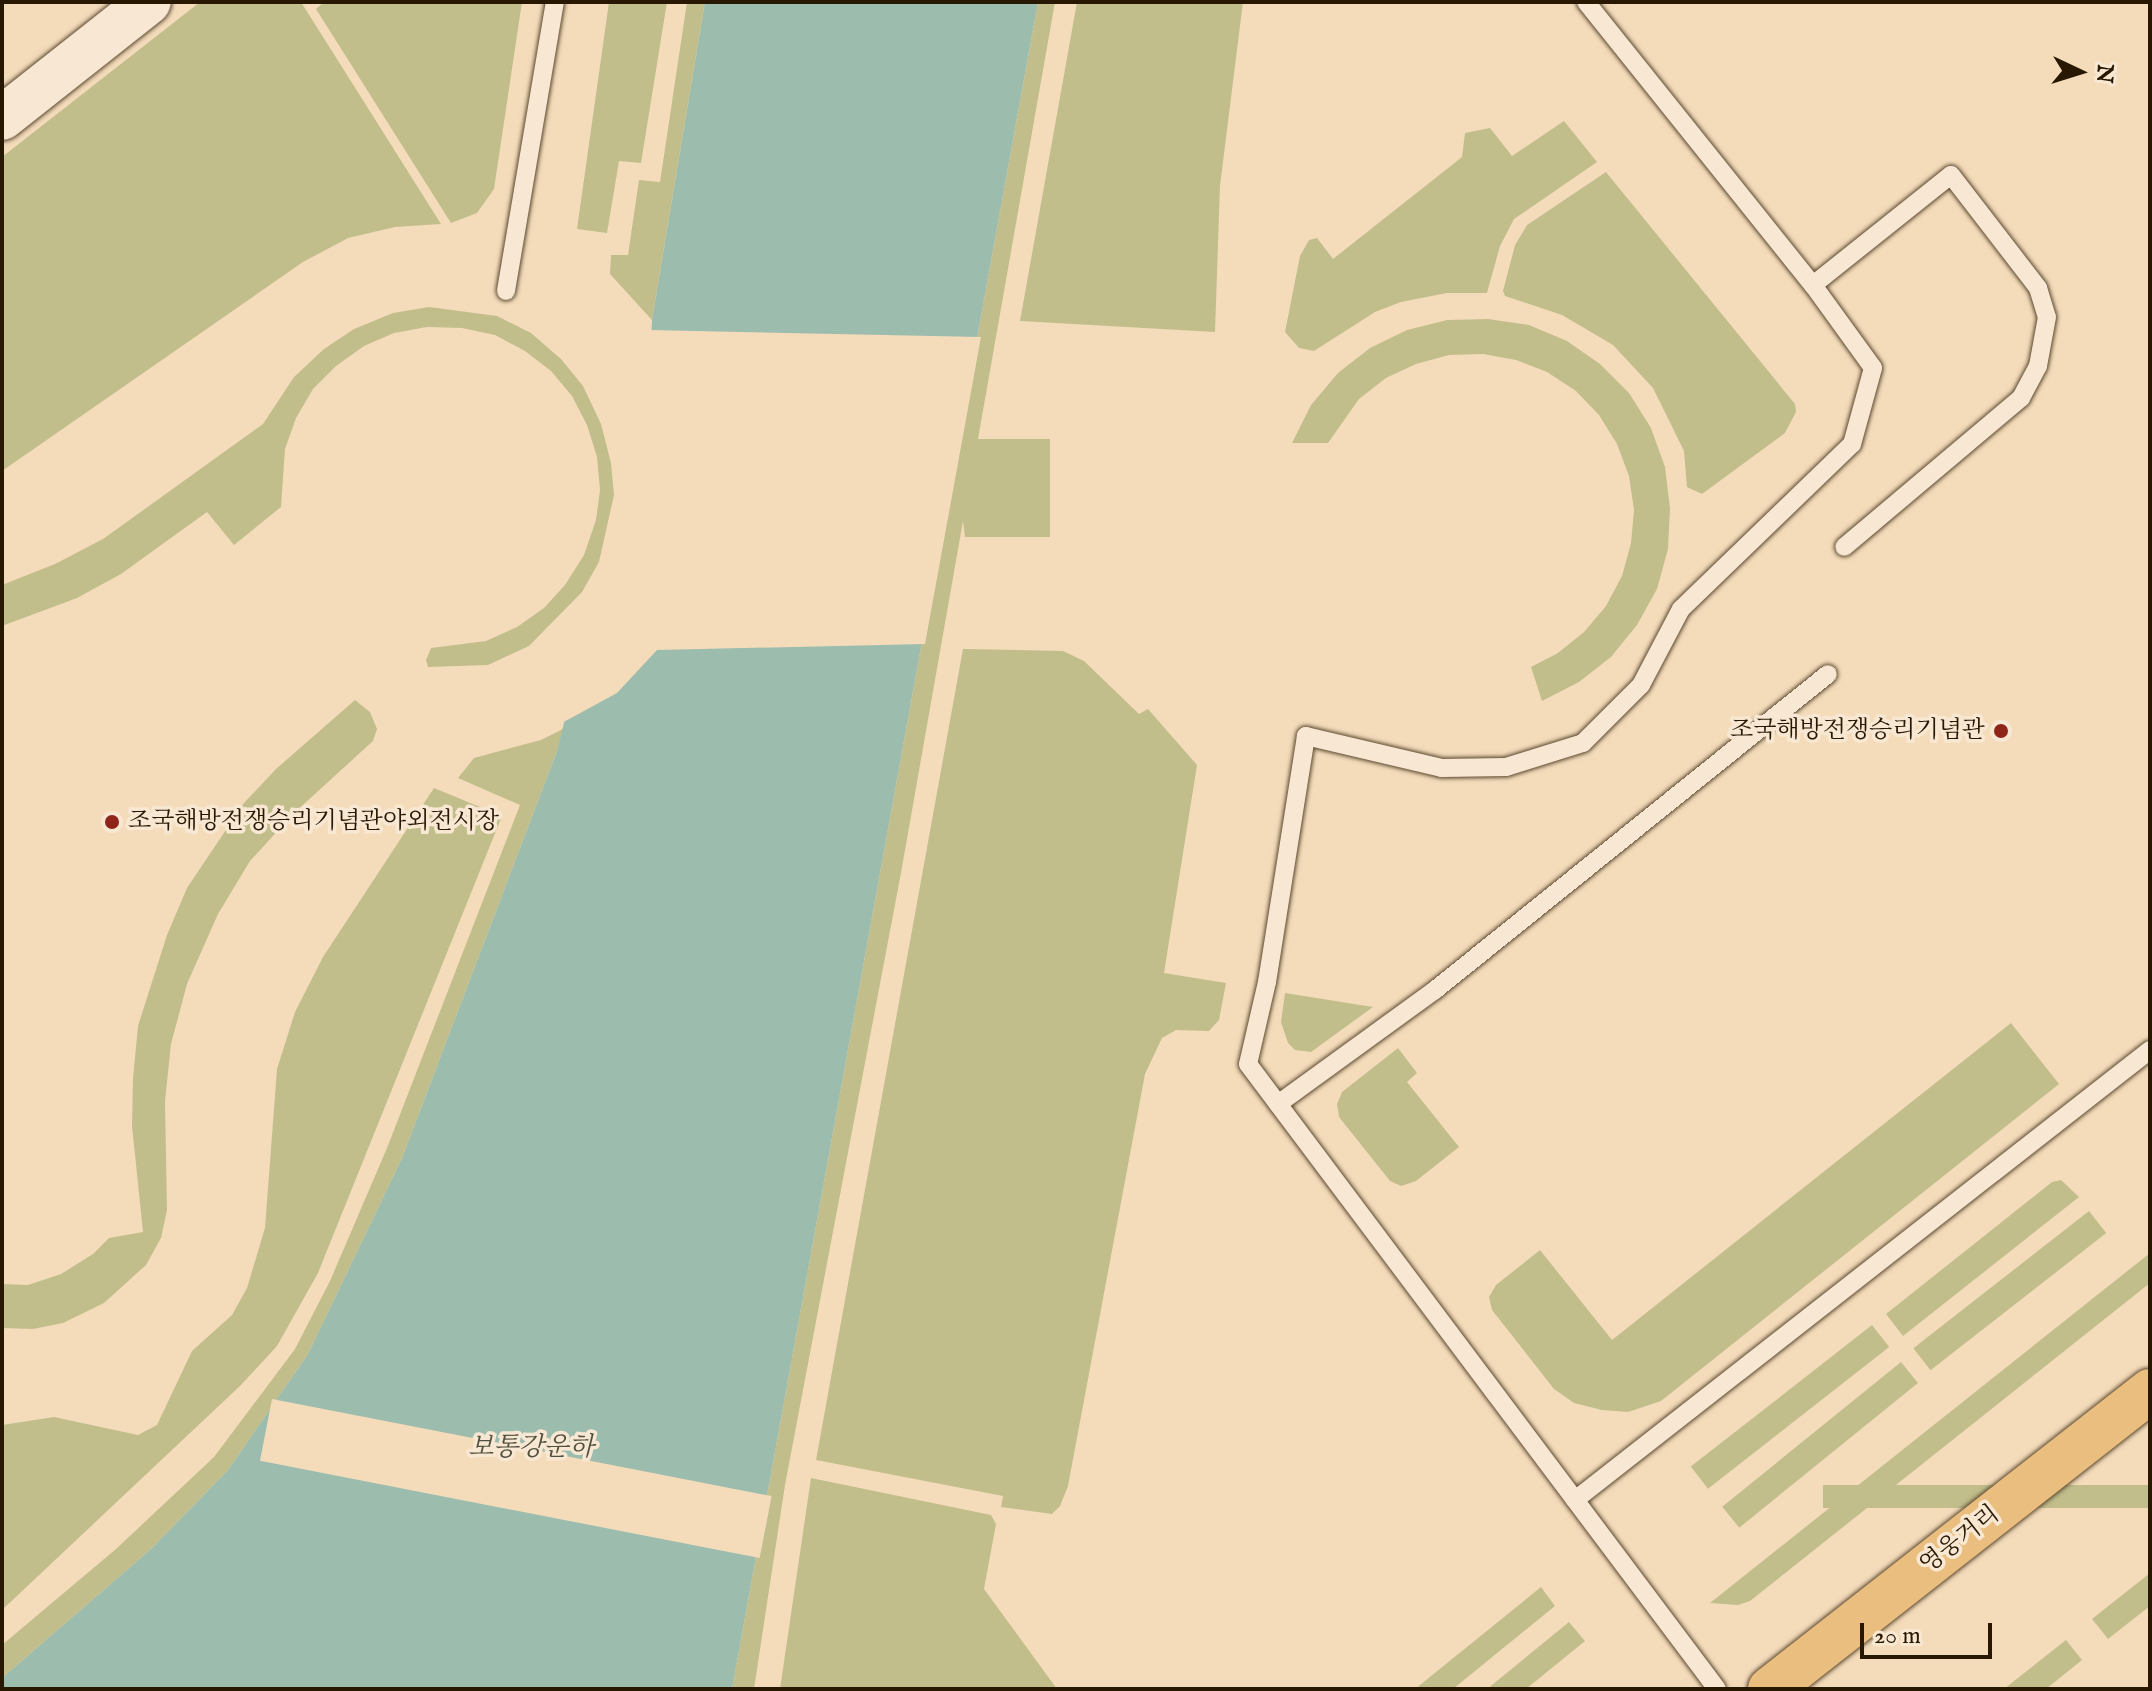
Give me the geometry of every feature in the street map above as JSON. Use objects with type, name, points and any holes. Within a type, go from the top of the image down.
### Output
[{"type":"main road","name":"영웅거리","points":[[1770,1689],[2150,1391]]},
{"type":"street","points":[[2,118],[149,2]]},
{"type":"lane","points":[[506,291],[555,2]]},
{"type":"lane","points":[[1586,2],[1813,285],[1873,368],[1852,444],[1681,609],[1641,685],[1583,743],[1506,767],[1442,768],[1306,736],[1267,982],[1248,1064],[1717,1689]]},
{"type":"lane","points":[[1813,285],[1951,175],[2038,288],[2047,317],[2038,366],[2021,398],[1844,547]]},
{"type":"lane","points":[[1278,1104],[1435,990],[1828,674]]},
{"type":"lane","points":[[1575,1500],[2150,1050]]},
{"type":"shaded area","points":[[200,2],[301,2],[441,224],[395,227],[348,238],[303,262],[2,471],[2,157]]},
{"type":"shaded area","points":[[324,2],[522,2],[494,189],[477,213],[451,223],[316,9]]},
{"type":"shaded area","points":[[609,2],[667,2],[641,163],[619,161],[607,233],[577,229]]},
{"type":"shaded area","points":[[687,2],[705,2],[652,320],[610,274],[611,255],[628,255],[639,180],[660,182]]},
{"type":"shaded area","points":[[1038,2],[1055,2],[978,439],[1050,439],[1050,537],[965,537],[963,521],[901,873],[785,1485],[754,1689],[732,1689]]},
{"type":"shaded area","points":[[1077,2],[1243,2],[1220,186],[1215,332],[1020,321]]},
{"type":"shaded area","points":[[1564,121],[1597,162],[1514,219],[1500,246],[1487,293],[1447,293],[1401,302],[1375,312],[1314,351],[1299,348],[1285,332],[1300,256],[1309,240],[1317,238],[1333,259],[1462,157],[1465,133],[1490,128],[1512,156]]},
{"type":"shaded area","points":[[1606,172],[1795,404],[1796,412],[1785,433],[1702,494],[1687,487],[1684,451],[1653,388],[1613,345],[1562,315],[1505,296],[1503,291],[1515,245],[1527,225]]},
{"type":"shaded area","points":[[429,307],[497,316],[531,333],[561,359],[583,386],[601,424],[611,463],[614,495],[599,562],[582,592],[529,646],[488,665],[428,667],[426,660],[431,648],[486,641],[517,627],[544,608],[565,585],[584,555],[596,520],[600,490],[597,457],[587,425],[572,396],[551,371],[525,351],[495,335],[462,328],[427,327],[394,333],[364,346],[336,366],[313,389],[296,418],[285,449],[281,507],[234,545],[207,512],[121,574],[77,598],[2,626],[2,585],[55,564],[103,539],[263,424],[294,377],[324,349],[354,329],[393,313]]},
{"type":"shaded area","points":[[1488,319],[1529,325],[1567,341],[1600,364],[1629,393],[1651,428],[1665,467],[1670,508],[1668,549],[1657,589],[1637,625],[1611,657],[1579,682],[1542,701],[1531,667],[1558,653],[1584,632],[1606,606],[1622,576],[1631,543],[1634,510],[1629,476],[1617,444],[1599,415],[1576,391],[1547,372],[1516,360],[1483,354],[1449,355],[1416,364],[1386,378],[1359,399],[1328,443],[1292,443],[1311,405],[1338,373],[1370,348],[1407,330],[1447,320]]},
{"type":"shaded area","points":[[963,649],[1063,651],[1084,661],[1139,714],[1148,709],[1197,765],[1164,973],[1226,983],[1219,1020],[1209,1031],[1176,1030],[1162,1038],[1145,1074],[1068,1486],[1060,1506],[1052,1514],[1001,1507],[1003,1496],[816,1460]]},
{"type":"shaded area","points":[[355,700],[370,712],[377,729],[373,741],[293,814],[250,861],[218,914],[187,984],[171,1044],[165,1101],[167,1210],[161,1238],[146,1265],[104,1303],[63,1323],[33,1329],[2,1328],[2,1284],[28,1285],[61,1274],[93,1254],[109,1238],[143,1232],[132,1126],[133,1078],[138,1026],[167,935],[187,888],[244,803],[276,769]]},
{"type":"shaded area","points":[[563,729],[402,1158],[308,1354],[228,1470],[150,1550],[2,1678],[2,1645],[116,1549],[214,1457],[295,1349],[330,1281],[387,1148],[520,805],[458,778],[474,758],[541,740]]},
{"type":"shaded area","points":[[434,788],[502,816],[318,1273],[277,1346],[241,1385],[2,1610],[2,1425],[54,1417],[138,1435],[157,1425],[192,1351],[232,1315],[247,1288],[265,1228],[277,1069],[295,1012],[323,957]]},
{"type":"shaded area","points":[[1285,993],[1373,1007],[1311,1052],[1295,1050],[1288,1043],[1281,1022]]},
{"type":"shaded area","points":[[2011,1023],[2059,1084],[1661,1401],[1628,1412],[1574,1403],[1554,1389],[1492,1310],[1489,1297],[1496,1285],[1540,1250],[1612,1340]]},
{"type":"shaded area","points":[[1398,1048],[1417,1073],[1407,1082],[1459,1147],[1416,1181],[1401,1186],[1390,1181],[1339,1117],[1337,1104],[1342,1092]]},
{"type":"shaded area","points":[[2061,1180],[2079,1197],[1903,1336],[1886,1314],[2052,1182]]},
{"type":"shaded area","points":[[2089,1211],[2106,1233],[1931,1370],[1913,1348]]},
{"type":"shaded area","points":[[2150,1253],[2150,1283],[1750,1601],[1738,1605],[1710,1603]]},
{"type":"shaded area","points":[[1872,1325],[1889,1347],[1708,1489],[1691,1467]]},
{"type":"shaded area","points":[[1901,1362],[1918,1383],[1739,1528],[1722,1507]]},
{"type":"shaded area","points":[[811,1478],[991,1515],[996,1524],[984,1589],[1057,1689],[780,1689]]},
{"type":"shaded area","points":[[1823,1485],[2150,1485],[2150,1508],[1823,1508]]},
{"type":"shaded area","points":[[2150,1573],[2150,1606],[2108,1639],[2092,1619]]},
{"type":"shaded area","points":[[1541,1587],[1555,1606],[1453,1689],[1415,1689]]},
{"type":"shaded area","points":[[1569,1622],[1585,1641],[1526,1689],[1487,1689]]},
{"type":"shaded area","points":[[2066,1640],[2082,1660],[2046,1689],[2004,1689]]},
{"type":"water","name":"보통강운하","points":[[705,2],[1038,2],[732,1689],[2,1689],[2,1678],[150,1550],[228,1470],[308,1354],[402,1158],[557,751],[649,378],[652,320]]},
{"type":"pier","points":[[648,330],[981,337],[925,644],[657,650],[617,693],[560,724],[645,377]]},
{"type":"pier","points":[[272,1399],[772,1496],[760,1558],[260,1461]]},
{"type":"place","name":"조국해방전쟁승리기념관","points":[[2001,731]]},
{"type":"place","name":"조국해방전쟁승리기념관야외전시장","points":[[112,822]]}]
